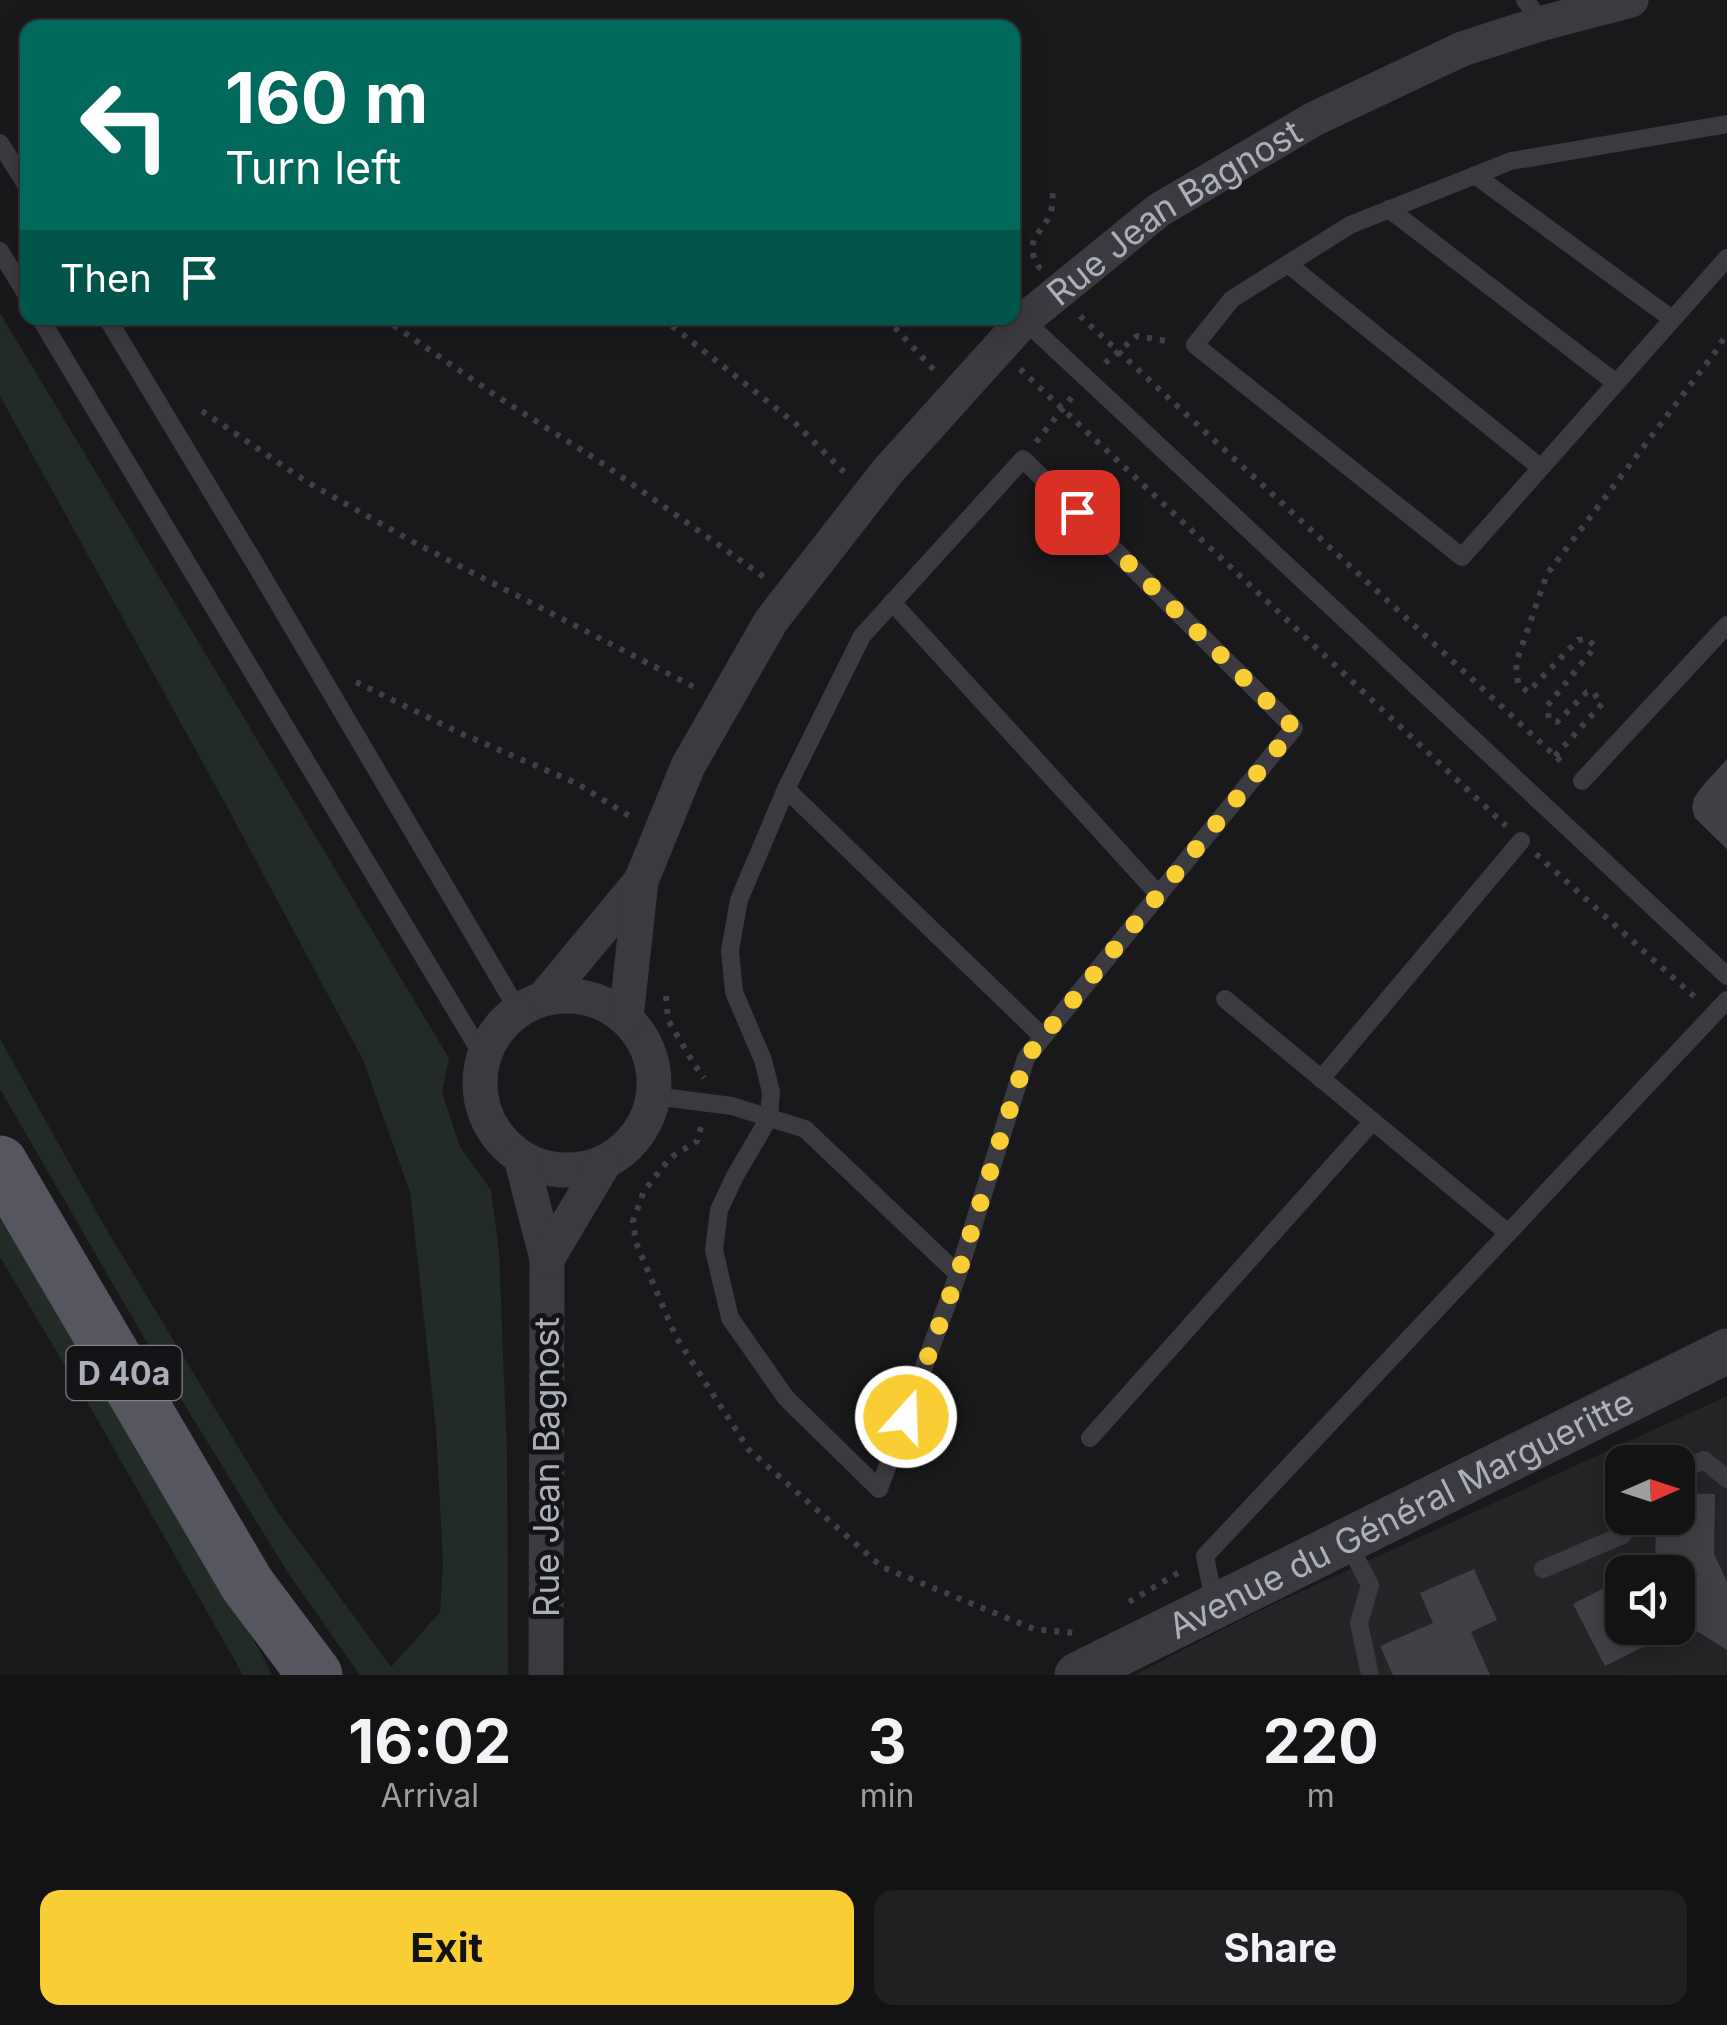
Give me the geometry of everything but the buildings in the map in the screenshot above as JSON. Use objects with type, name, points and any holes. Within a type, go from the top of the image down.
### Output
[{"type":"main road","name":"D 40a","points":[[0,1163],[247,1584],[314,1675]]},
{"type":"main road","name":"D 40a","points":[[247,1584],[288,1675]]},
{"type":"street","name":"Rue Jean Bagnost","points":[[1020,324],[1159,210],[1314,119],[1534,12],[1631,0]]},
{"type":"street","name":"Rue Jean Bagnost","points":[[626,1018],[641,882],[688,766],[771,621],[887,472],[1019,325]]},
{"type":"street","name":"Rue Jean Bagnost","points":[[546,1675],[547,1259],[521,1158],[499,1139],[484,1114],[479,1085],[483,1056],[497,1030],[531,1004],[641,882]]},
{"type":"street","points":[[521,1158],[548,1169],[576,1171],[604,1163],[628,1147],[645,1124],[654,1096],[654,1068],[644,1040],[626,1018],[602,1002],[573,995],[531,1004]]},
{"type":"street","points":[[547,1259],[604,1163]]},
{"type":"street","name":"Avenue du Général Margueritte","points":[[1077,1654],[1215,1607],[1727,1351]]},
{"type":"lane","points":[[1727,124],[1511,161],[1350,225],[1232,300],[1195,346],[1462,557],[1727,258]]},
{"type":"lane","points":[[0,143],[20,175]]},
{"type":"lane","points":[[1475,175],[1672,319]]},
{"type":"lane","points":[[1389,209],[1616,383]]},
{"type":"lane","points":[[0,251],[20,284]]},
{"type":"lane","points":[[1288,264],[1541,468]]},
{"type":"lane","points":[[1024,320],[1727,976]]},
{"type":"lane","points":[[44,325],[483,1056]]},
{"type":"lane","points":[[111,325],[257,567],[531,1004]]},
{"type":"lane","points":[[1023,459],[1294,728],[1026,1058],[958,1274],[879,1489],[786,1398],[730,1318],[714,1250],[719,1210],[769,1118],[772,1092],[734,992],[730,950],[739,900],[786,790],[862,636],[892,602],[1023,459]]},
{"type":"lane","points":[[892,602],[1159,895]]},
{"type":"lane","points":[[1582,780],[1727,625]]},
{"type":"lane","points":[[786,790],[1043,1037]]},
{"type":"lane","points":[[1321,1078],[1521,840]]},
{"type":"lane","points":[[1225,999],[1508,1233]]},
{"type":"lane","points":[[1215,1607],[1205,1556],[1720,1007]]},
{"type":"lane","points":[[654,1096],[732,1106],[805,1129],[958,1274]]},
{"type":"lane","points":[[1090,1438],[1373,1122]]},
{"type":"lane","points":[[1695,1464],[1704,1460],[1727,1479]]},
{"type":"lane","points":[[1543,1569],[1624,1535]]},
{"type":"lane","points":[[1346,1541],[1370,1585],[1360,1623],[1370,1675]]},
{"type":"path","points":[[1034,273],[1039,266],[1031,250],[1052,212],[1053,193]]},
{"type":"path","points":[[394,325],[768,579]]},
{"type":"path","points":[[671,325],[796,424],[846,474]]},
{"type":"path","points":[[892,325],[934,370]]},
{"type":"path","points":[[1555,756],[1602,704],[1594,692],[1587,692],[1557,722],[1550,719],[1547,706],[1595,647],[1588,639],[1578,640],[1528,692],[1518,684],[1516,663],[1547,574],[1727,333]]},
{"type":"path","points":[[202,410],[307,482],[698,689]]},
{"type":"path","points":[[344,676],[460,733],[576,783],[632,818]]},
{"type":"path","points":[[1521,840],[1720,1007]]},
{"type":"path","points":[[634,949],[662,961],[668,1020],[710,1084],[697,1141],[670,1158],[652,1180],[633,1222],[636,1243],[676,1336],[749,1450],[882,1567],[1034,1629],[1077,1654]]},
{"type":"path","points":[[1125,1604],[1205,1556]]},
{"type":"shaded area","points":[[0,313],[449,1058],[442,1092],[460,1147],[491,1190],[499,1251],[507,1453],[508,1675],[360,1675],[288,1573],[157,1360],[0,1089],[0,1039],[105,1227],[277,1511],[391,1667],[440,1612],[443,1562],[436,1429],[410,1192],[363,1060],[0,396]]},
{"type":"shaded area","points":[[0,1205],[272,1675],[243,1675],[0,1257]]},
{"type":"shaded area","points":[[1727,1396],[1727,1675],[1134,1675],[1261,1610],[1605,1452],[1605,1535],[1695,1535],[1695,1445],[1620,1445]]},
{"type":"route","points":[[906,1417],[958,1274],[1026,1058],[1294,728],[1077,512]]}]
